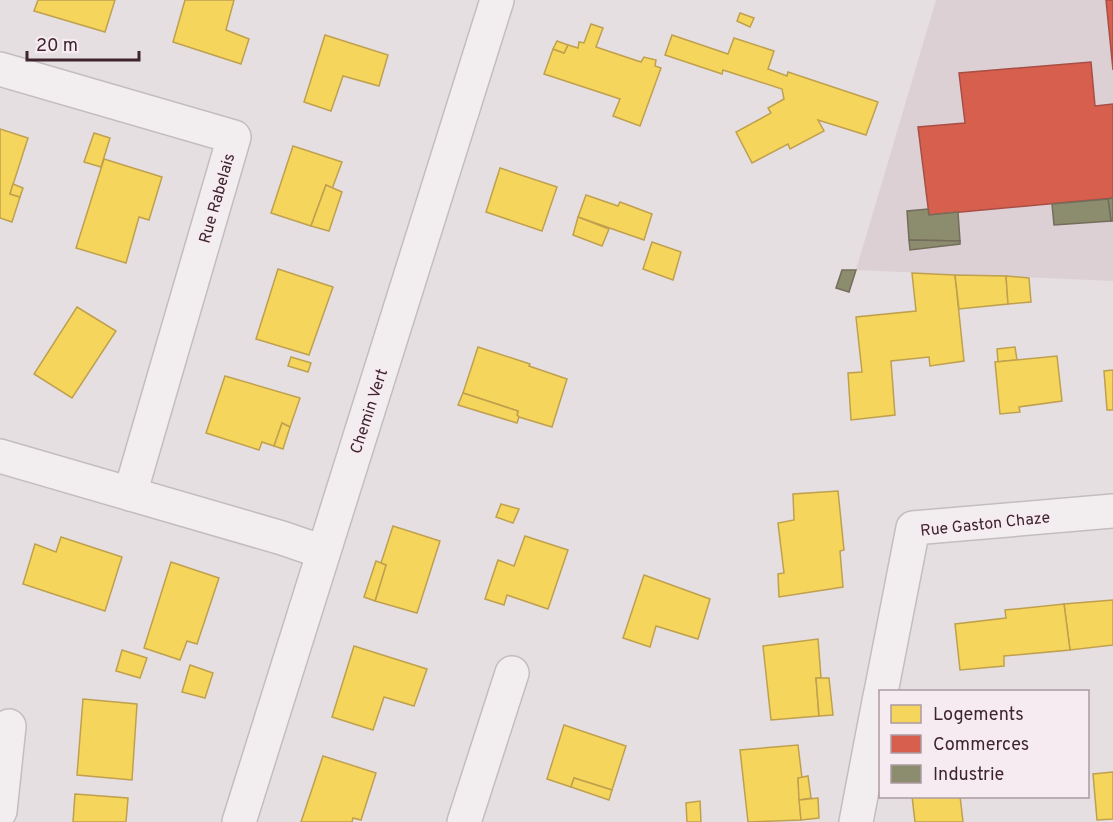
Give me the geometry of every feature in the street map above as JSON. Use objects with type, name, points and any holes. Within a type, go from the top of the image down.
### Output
[{"type":"street","name":"Chemin Vert","points":[[239,822],[497,0]]},
{"type":"street","name":"Rue Rabelais","points":[[0,69],[234,137],[130,494]]},
{"type":"street","points":[[0,456],[323,552]]},
{"type":"street","name":"Rue Gaston Chaze","points":[[881,690],[913,528],[1113,511]]},
{"type":"street","points":[[464,822],[512,673]]},
{"type":"street","points":[[856,822],[879,701]]},
{"type":"street","points":[[0,810],[9,726]]},
{"type":"shaded area","points":[[936,0],[1113,0],[1113,281],[856,270]]},
{"type":"building: Logements","points":[[38,0],[115,0],[105,32],[34,11]]},
{"type":"building: Logements","points":[[185,0],[234,0],[226,30],[249,39],[241,64],[173,42]]},
{"type":"building: Logements","points":[[740,13],[754,18],[750,27],[737,21]]},
{"type":"building: Logements","points":[[591,24],[603,28],[596,47],[641,62],[644,57],[656,60],[655,66],[661,68],[640,126],[613,116],[620,99],[544,74],[553,49],[564,53],[568,45],[578,48],[579,42],[584,43]]},
{"type":"building: Logements","points":[[325,35],[388,55],[379,86],[343,76],[331,111],[304,102]]},
{"type":"building: Logements","points":[[672,35],[728,54],[734,38],[774,51],[768,69],[787,76],[788,72],[878,102],[866,135],[818,120],[824,131],[790,149],[788,144],[752,163],[736,132],[771,113],[768,108],[784,99],[782,89],[723,70],[722,74],[665,55]]},
{"type":"building: Logements","points":[[557,41],[568,45],[564,53],[553,49]]},
{"type":"building: Logements","points":[[0,129],[28,138],[10,194],[20,197],[12,222],[0,218]]},
{"type":"building: Logements","points":[[94,133],[110,138],[101,167],[84,162]]},
{"type":"building: Logements","points":[[293,146],[342,162],[332,189],[326,185],[311,226],[271,213]]},
{"type":"building: Logements","points":[[104,159],[162,177],[149,220],[139,217],[126,263],[76,248]]},
{"type":"building: Logements","points":[[500,168],[557,187],[542,231],[486,212]]},
{"type":"building: Logements","points":[[13,184],[23,188],[20,197],[10,194]]},
{"type":"building: Logements","points":[[326,185],[342,192],[329,231],[311,226]]},
{"type":"building: Logements","points":[[586,195],[618,206],[620,202],[652,214],[644,240],[578,217]]},
{"type":"building: Logements","points":[[578,217],[609,229],[602,246],[573,235]]},
{"type":"building: Logements","points":[[652,242],[681,252],[673,280],[643,269]]},
{"type":"building: Logements","points":[[278,269],[333,287],[309,355],[256,339]]},
{"type":"building: Logements","points":[[912,273],[955,275],[964,361],[930,366],[929,357],[891,361],[895,415],[851,420],[848,373],[862,372],[856,317],[916,311]]},
{"type":"building: Logements","points":[[955,275],[1006,276],[1008,304],[959,309]]},
{"type":"building: Logements","points":[[1006,276],[1029,278],[1031,302],[1008,304]]},
{"type":"building: Logements","points":[[77,307],[116,331],[72,398],[34,374]]},
{"type":"building: Logements","points":[[478,347],[567,379],[552,427],[519,417],[518,411],[463,393]]},
{"type":"building: Logements","points":[[1015,347],[1017,360],[998,362],[997,349]]},
{"type":"building: Logements","points":[[1057,356],[1062,401],[1019,407],[1020,412],[1000,414],[995,362]]},
{"type":"building: Logements","points":[[291,357],[311,363],[308,372],[288,366]]},
{"type":"building: Logements","points":[[1113,370],[1113,410],[1107,410],[1104,371]]},
{"type":"building: Logements","points":[[225,376],[300,398],[290,427],[282,423],[274,446],[262,442],[259,450],[206,433]]},
{"type":"building: Logements","points":[[463,393],[518,411],[517,423],[458,405]]},
{"type":"building: Logements","points":[[282,423],[290,427],[283,449],[274,446]]},
{"type":"building: Logements","points":[[838,491],[844,550],[840,551],[843,587],[779,597],[778,574],[784,573],[778,523],[794,520],[793,494]]},
{"type":"building: Logements","points":[[501,504],[519,509],[513,523],[496,517]]},
{"type":"building: Logements","points":[[393,526],[440,541],[417,613],[375,601],[386,565],[381,563]]},
{"type":"building: Logements","points":[[525,536],[568,550],[548,609],[507,595],[504,605],[485,599],[498,560],[514,566]]},
{"type":"building: Logements","points":[[61,537],[122,557],[105,611],[23,584],[35,544],[56,552]]},
{"type":"building: Logements","points":[[376,561],[386,565],[375,601],[364,597]]},
{"type":"building: Logements","points":[[171,562],[219,578],[197,644],[187,641],[180,660],[144,648]]},
{"type":"building: Logements","points":[[644,575],[710,599],[698,639],[656,626],[650,647],[623,638]]},
{"type":"building: Logements","points":[[1113,600],[1113,645],[1070,650],[1064,604]]},
{"type":"building: Logements","points":[[1064,604],[1070,650],[1004,656],[1004,666],[960,670],[955,624],[1006,618],[1005,610]]},
{"type":"building: Logements","points":[[818,639],[821,678],[816,678],[819,716],[771,720],[763,646]]},
{"type":"building: Logements","points":[[354,646],[427,669],[414,706],[384,697],[373,730],[332,717]]},
{"type":"building: Logements","points":[[122,650],[147,658],[140,678],[116,671]]},
{"type":"building: Logements","points":[[190,665],[213,673],[205,698],[182,692]]},
{"type":"building: Logements","points":[[816,678],[829,678],[833,715],[819,716]]},
{"type":"building: Logements","points":[[83,699],[137,704],[132,780],[77,775]]},
{"type":"building: Logements","points":[[564,725],[626,746],[612,790],[574,778],[571,787],[547,779]]},
{"type":"building: Logements","points":[[798,745],[802,778],[798,778],[801,820],[748,822],[740,750]]},
{"type":"building: Logements","points":[[323,756],[376,773],[361,820],[353,818],[352,822],[301,822]]},
{"type":"building: Logements","points":[[1113,772],[1113,819],[1097,820],[1093,774]]},
{"type":"building: Logements","points":[[808,776],[811,798],[799,800],[798,778]]},
{"type":"building: Logements","points":[[574,778],[612,790],[609,800],[571,787]]},
{"type":"building: Logements","points":[[75,794],[128,798],[126,822],[73,822]]},
{"type":"building: Logements","points":[[818,798],[819,818],[801,820],[799,800]]},
{"type":"building: Logements","points":[[912,798],[960,798],[963,822],[915,822]]},
{"type":"building: Logements","points":[[700,801],[701,822],[687,822],[686,803]]},
{"type":"building: Commerces","points":[[1106,0],[1113,0],[1113,70]]},
{"type":"building: Commerces","points":[[1091,62],[1095,106],[1113,104],[1113,198],[929,215],[918,127],[965,123],[959,73]]},
{"type":"building: Industrie","points":[[1113,198],[1113,221],[1111,221],[1108,199]]},
{"type":"building: Industrie","points":[[1108,199],[1111,221],[1054,225],[1052,204]]},
{"type":"building: Industrie","points":[[928,209],[929,215],[958,212],[960,241],[909,240],[907,211]]},
{"type":"building: Industrie","points":[[909,240],[960,241],[960,244],[910,250]]},
{"type":"building: Industrie","points":[[842,270],[856,270],[849,292],[836,288]]}]
